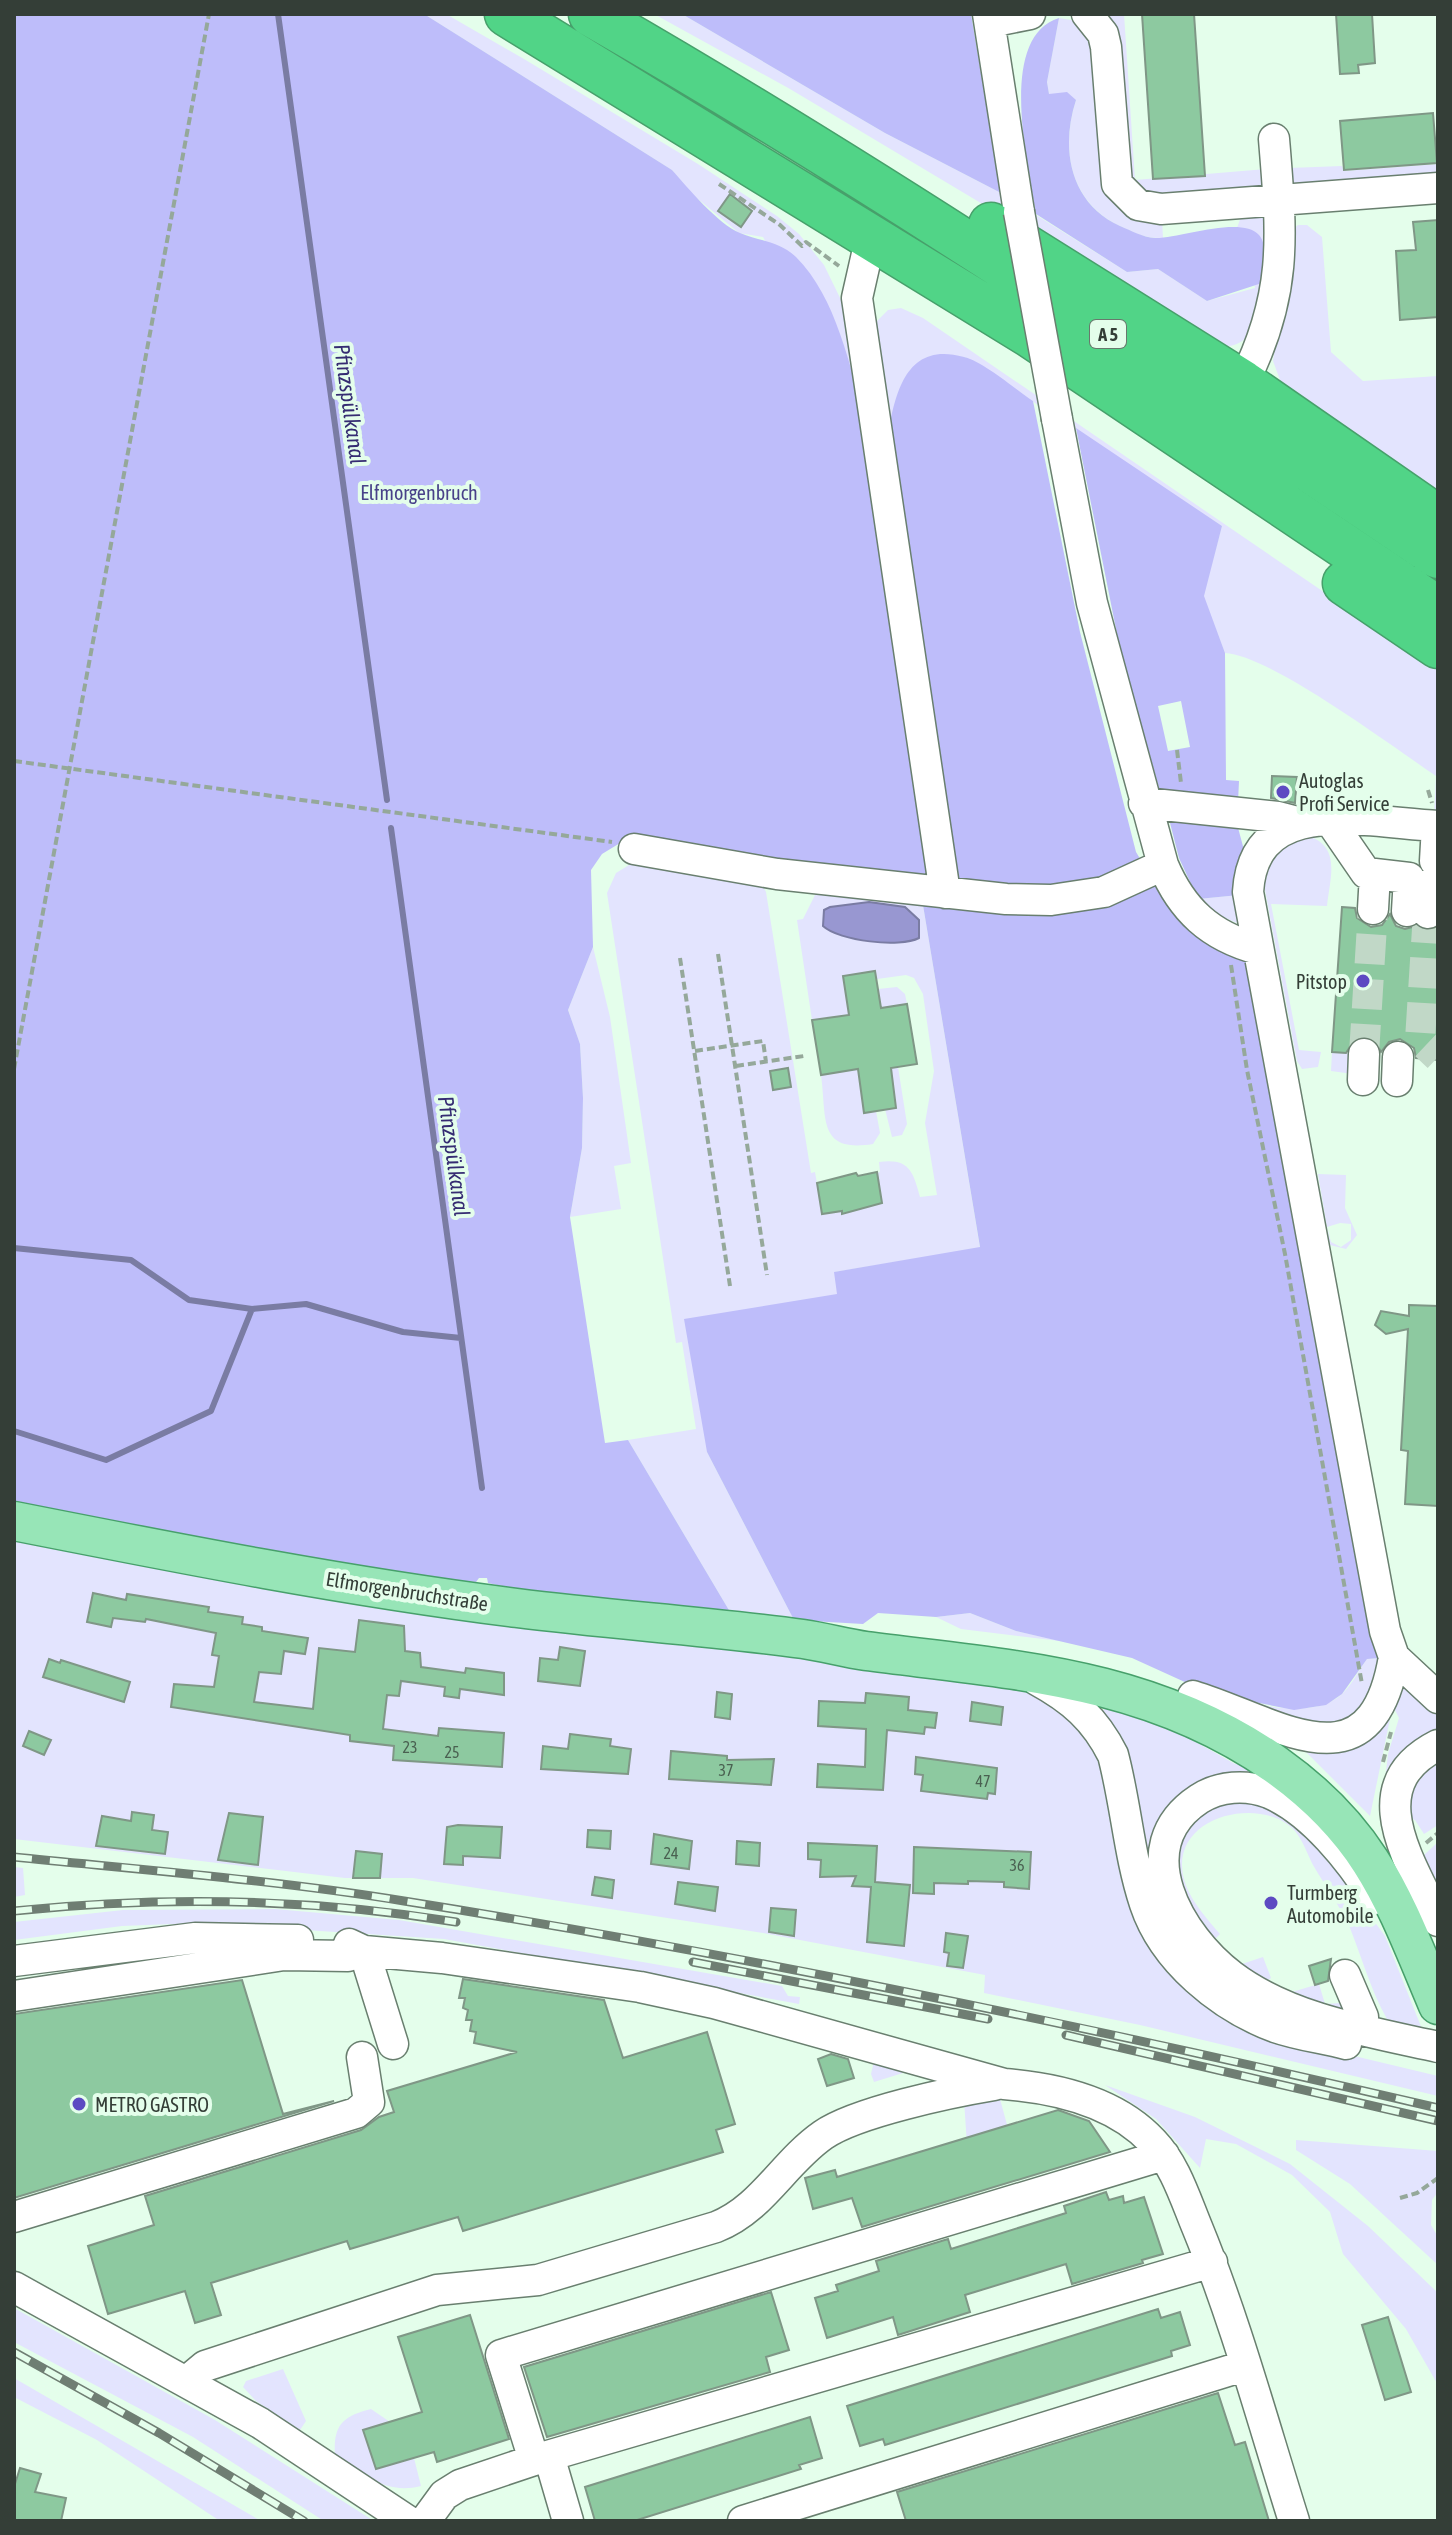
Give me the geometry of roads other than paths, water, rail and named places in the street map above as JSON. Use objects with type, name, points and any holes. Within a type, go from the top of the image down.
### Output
[{"type":"highway","name":"A 5","points":[[507,14],[1030,335],[1438,609]]},
{"type":"highway","name":"A 5","points":[[591,14],[772,120],[1103,331],[1438,556]]},
{"type":"highway","name":"A 5","points":[[772,120],[942,197],[995,227],[1243,383],[1438,518]]},
{"type":"highway","points":[[1030,335],[1131,435],[1438,646]]},
{"type":"main road","name":"Elfmorgenbruchstraße","points":[[14,1521],[283,1572],[482,1604],[803,1639],[1072,1677],[1136,1697],[1190,1719],[1272,1763],[1328,1807],[1361,1846],[1429,1954]]},
{"type":"main road","name":"Elfmorgenbruchstraße","points":[[803,1639],[870,1634],[1020,1646],[1101,1663],[1193,1696],[1235,1724],[1286,1750],[1335,1786],[1391,1857],[1429,1954],[1438,2005]]},
{"type":"lane","points":[[1030,14],[989,18],[1019,212],[1092,603],[1163,865],[1181,902],[1224,938],[1258,949]]},
{"type":"lane","points":[[1087,14],[1103,34],[1106,47],[1117,184],[1130,200],[1148,209],[1438,188]]},
{"type":"lane","points":[[1243,383],[1266,336],[1281,263],[1274,139]]},
{"type":"lane","points":[[871,236],[857,298],[945,893]]},
{"type":"lane","points":[[1144,803],[1278,817],[1301,823],[1331,822],[1430,867]]},
{"type":"lane","points":[[1331,822],[1366,873],[1430,867]]},
{"type":"lane","points":[[1301,823],[1271,836],[1253,861],[1248,892],[1385,1631],[1394,1657],[1438,1698]]},
{"type":"lane","points":[[634,849],[777,874],[1006,899],[1077,898],[1104,892],[1163,865]]},
{"type":"lane","points":[[1373,909],[1375,874]]},
{"type":"lane","points":[[1193,1696],[1240,1710],[1289,1732],[1330,1739],[1358,1731],[1371,1720],[1381,1703],[1394,1657]]},
{"type":"lane","points":[[1012,1667],[1068,1698],[1101,1732],[1113,1755],[1121,1786],[1131,1847],[1146,1908],[1176,1958],[1200,1981],[1223,2001],[1276,2027],[1438,2066]]},
{"type":"lane","points":[[1438,1745],[1416,1757],[1404,1771],[1394,1811],[1399,1835],[1438,1921]]},
{"type":"lane","points":[[1429,1954],[1336,1850],[1284,1800],[1265,1791],[1224,1788],[1207,1794],[1178,1817],[1164,1848],[1169,1897],[1192,1937],[1233,1977],[1288,2006],[1438,2047]]},
{"type":"lane","points":[[14,1961],[129,1944],[209,1937],[349,1944],[364,1951],[482,1962],[640,1987],[729,2007],[1004,2084],[1064,2093],[1110,2110],[1151,2139],[1164,2155],[1212,2262],[1294,2521]]},
{"type":"lane","points":[[14,1996],[284,1955],[348,1956],[364,1951]]},
{"type":"lane","points":[[364,1951],[393,2044]]},
{"type":"lane","points":[[1345,1975],[1363,2017],[1361,2028]]},
{"type":"lane","points":[[14,2217],[356,2113],[369,2102],[362,2057]]},
{"type":"lane","points":[[187,2381],[205,2366],[236,2354],[437,2290],[538,2280],[716,2227],[738,2218],[823,2135],[950,2092],[1004,2084]]},
{"type":"lane","points":[[568,2521],[501,2355],[1164,2155]]},
{"type":"lane","points":[[425,2521],[444,2495],[460,2485],[541,2458],[1212,2262]]},
{"type":"lane","points":[[14,2287],[187,2381],[304,2450],[408,2521]]},
{"type":"lane","points":[[743,2521],[785,2515],[1244,2366]]},
{"type":"waterway","name":"Pfinzspülkanal","points":[[278,14],[387,800]]},
{"type":"waterway","name":"Pfinzspülkanal","points":[[391,828],[482,1488]]},
{"type":"waterway","points":[[14,1248],[131,1260],[189,1300],[252,1309],[306,1304],[403,1332],[461,1338]]},
{"type":"waterway","points":[[14,1431],[106,1460],[211,1411],[252,1309]]},
{"type":"tunnel","points":[[1364,1054],[1373,909]]},
{"type":"tunnel","points":[[1428,913],[1420,1040],[1438,1057]]},
{"type":"railway","points":[[14,1857],[307,1887],[534,1922],[923,1995],[1438,2108]]},
{"type":"railway","points":[[14,1911],[125,1903],[235,1902],[346,1908],[456,1922]]},
{"type":"railway","points":[[693,1962],[988,2019]]},
{"type":"railway","points":[[1066,2035],[1438,2121]]},
{"type":"railway","points":[[14,2352],[159,2433],[304,2521]]},
{"type":"place","name":"Autoglas Profi Service","points":[[1283,792]]},
{"type":"place","name":"Pitstop","points":[[1363,981]]},
{"type":"place","name":"Turmberg Automobile","points":[[1271,1903]]},
{"type":"place","name":"METRO GASTRO","points":[[79,2104]]},
{"type":"park label","name":"Elfmorgenbruch","points":[[419,492]]}]
